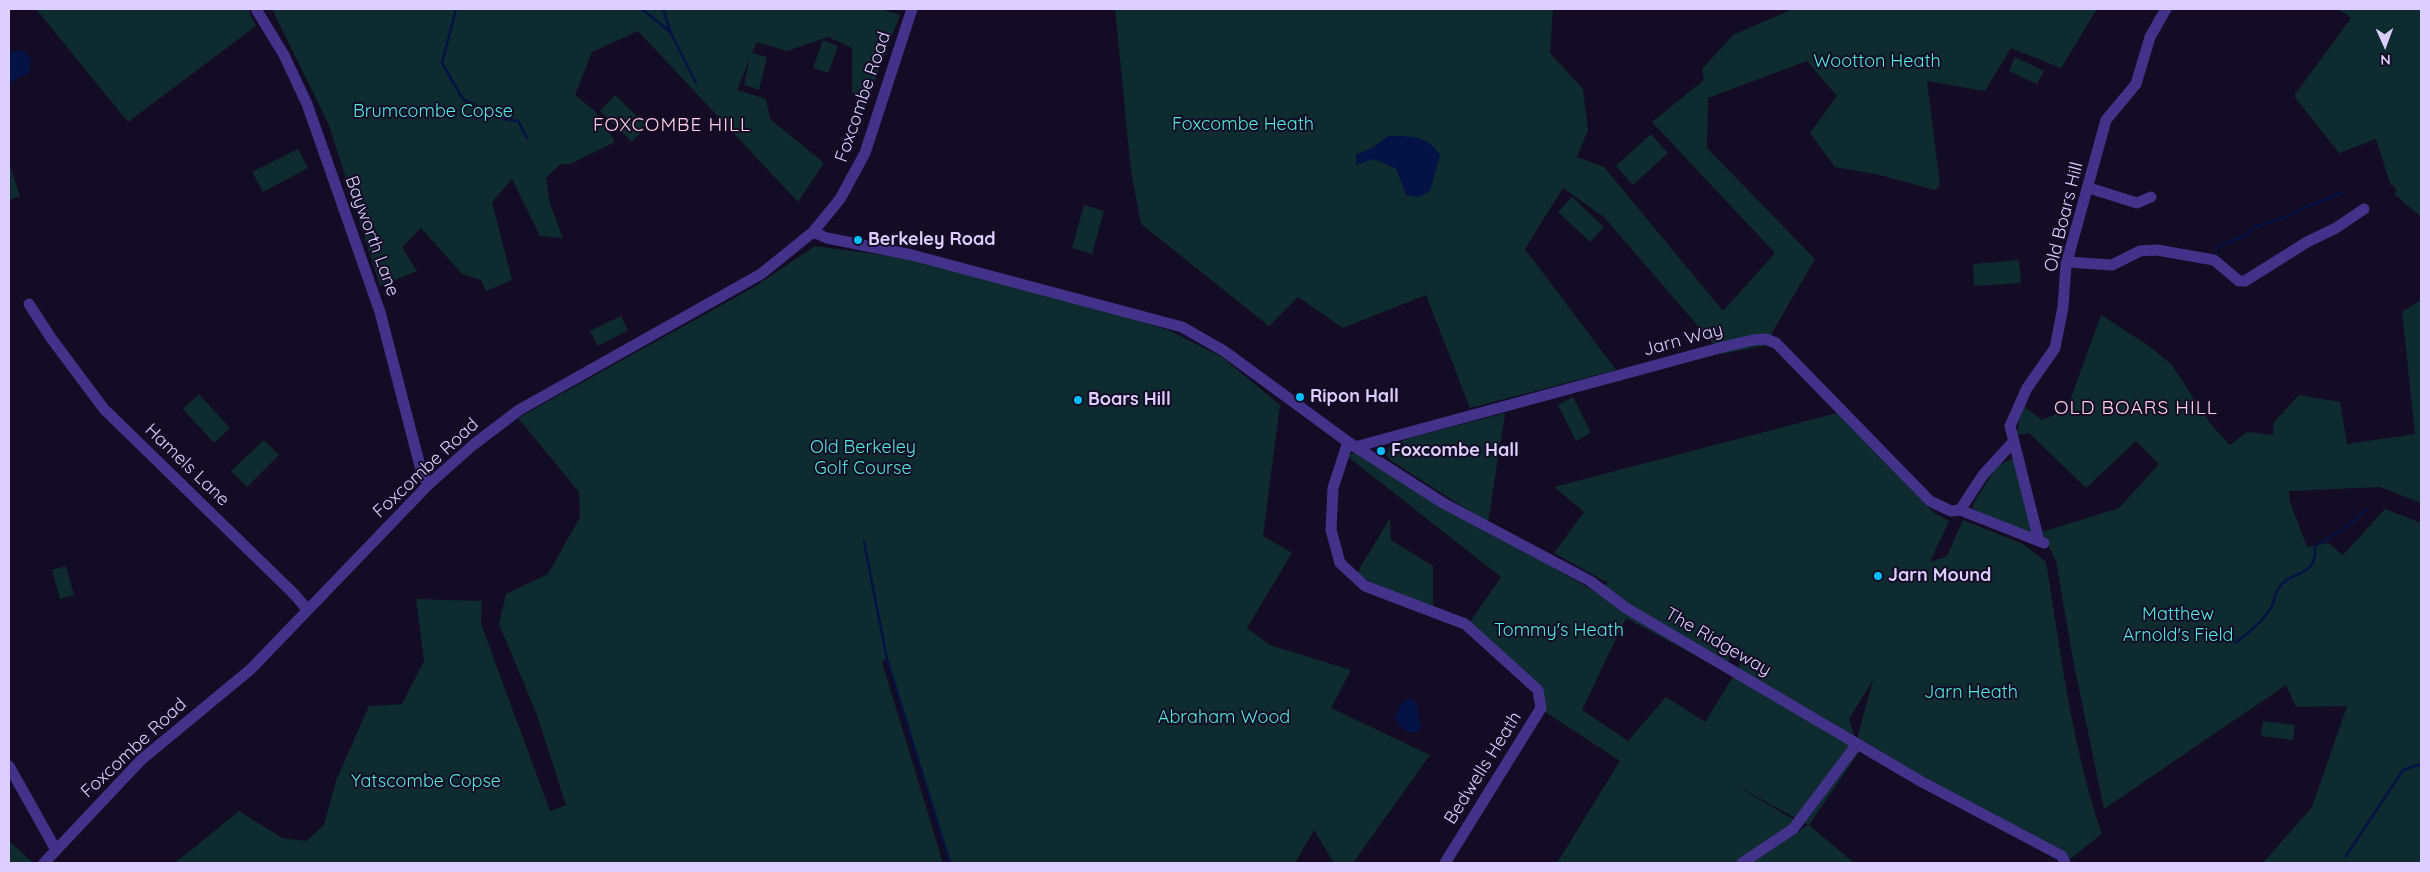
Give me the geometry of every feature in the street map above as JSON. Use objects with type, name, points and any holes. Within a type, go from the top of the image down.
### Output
[{"type":"street","name":"Bayworth Lane","points":[[256,9],[284,55],[308,104],[380,312],[421,470],[428,485]]},
{"type":"street","name":"Foxcombe Road","points":[[44,863],[141,760],[250,669],[428,485],[479,440],[519,410],[738,288],[791,252],[813,232],[840,200],[865,153],[912,9]]},
{"type":"street","name":"Old Boars Hill","points":[[2042,542],[2010,426],[2022,395],[2055,348],[2063,307],[2067,262],[2089,188],[2106,120],[2136,84],[2150,36],[2166,9]]},
{"type":"street","points":[[2089,188],[2137,202],[2151,197]]},
{"type":"street","points":[[2067,262],[2112,265],[2140,251],[2157,250],[2214,260],[2239,281],[2244,281],[2259,274],[2307,242],[2336,228],[2364,209]]},
{"type":"street","points":[[813,232],[827,238],[912,255],[1182,328],[1224,350],[1351,445]]},
{"type":"street","name":"Hamels Lane","points":[[29,304],[51,338],[104,409],[293,593],[308,610]]},
{"type":"street","name":"Jarn Way","points":[[1351,445],[1723,347],[1765,339],[1776,343],[1930,501],[1951,511],[1960,510],[2042,542]]},
{"type":"street","points":[[1960,510],[1983,475],[2014,441]]},
{"type":"street","name":"The Ridgeway","points":[[1351,445],[1443,503],[1590,582],[1626,608],[1922,782],[2062,856],[2065,863]]},
{"type":"street","name":"Bedwells Heath","points":[[1351,445],[1333,488],[1331,530],[1340,564],[1365,586],[1465,624],[1538,690],[1541,708],[1445,863]]},
{"type":"street","points":[[1742,863],[1793,829],[1857,744]]},
{"type":"street","points":[[9,766],[56,850]]},
{"type":"green space","points":[[36,9],[248,9],[256,26],[128,122]]},
{"type":"green space","name":"Brumcombe Copse","points":[[272,9],[880,9],[900,15],[864,109],[852,92],[852,48],[828,37],[787,51],[757,42],[752,53],[767,57],[759,90],[744,85],[750,58],[737,90],[766,99],[770,119],[824,163],[798,202],[638,31],[592,52],[575,95],[597,113],[615,142],[570,164],[561,164],[546,178],[550,204],[563,238],[540,236],[512,179],[492,202],[512,280],[486,291],[481,280],[462,274],[421,228],[402,247],[417,271],[380,286],[329,125]]},
{"type":"green space","name":"Foxcombe Heath","points":[[1115,9],[1553,9],[1550,53],[1583,89],[1588,130],[1577,157],[1604,167],[1723,311],[1775,253],[1652,122],[1704,80],[1702,69],[1733,35],[1793,9],[2097,9],[2061,68],[2011,48],[1985,91],[1927,81],[1940,185],[1935,190],[1880,175],[1835,167],[1810,133],[1837,96],[1807,61],[1708,98],[1707,148],[1815,259],[1774,329],[1768,345],[1722,354],[1604,217],[1563,188],[1525,249],[1616,370],[1470,408],[1426,295],[1343,328],[1298,297],[1269,326],[1141,224],[1131,171]],"holes":[[[1389,136],[1406,194],[1396,168],[1374,159],[1356,155],[1372,148]]]},
{"type":"green space","points":[[2338,9],[2421,9],[2421,217],[2394,194],[2397,191],[2393,185],[2391,186],[2376,139],[2339,153],[2294,96],[2351,18]]},
{"type":"green space","points":[[823,40],[838,46],[828,73],[813,68]]},
{"type":"green space","points":[[2015,57],[2044,71],[2037,84],[2009,71]]},
{"type":"green space","points":[[615,95],[647,126],[632,142],[600,111]]},
{"type":"green space","points":[[1651,134],[1668,153],[1633,185],[1616,166]]},
{"type":"green space","points":[[298,149],[308,168],[263,192],[252,172]]},
{"type":"green space","points":[[9,163],[20,196],[9,200]]},
{"type":"green space","points":[[1572,197],[1604,227],[1590,242],[1558,212]]},
{"type":"green space","points":[[1084,205],[1104,211],[1092,254],[1072,248]]},
{"type":"green space","name":"Old Berkeley Golf Course","points":[[815,246],[911,259],[1107,310],[1170,331],[1222,357],[1280,405],[1263,536],[1292,553],[1247,628],[1270,645],[1351,670],[1331,708],[1430,755],[1353,863],[1334,863],[1314,830],[1295,863],[950,863],[887,659],[882,662],[943,863],[175,863],[239,811],[282,838],[306,841],[324,825],[336,781],[369,706],[402,704],[424,661],[416,599],[482,601],[481,624],[550,811],[566,805],[537,715],[499,624],[506,594],[548,574],[580,517],[579,492],[518,418],[754,287]]},
{"type":"green space","points":[[2019,260],[2021,283],[1974,286],[1973,264]]},
{"type":"green space","name":"Matthew Arnold's Field","points":[[2421,300],[2421,503],[2380,487],[2289,491],[2290,502],[2307,547],[2328,543],[2343,555],[2385,509],[2421,523],[2421,863],[2263,863],[2312,807],[2347,706],[2296,707],[2286,685],[2104,809],[2073,660],[2056,561],[2042,532],[2119,508],[2159,464],[2136,441],[2086,488],[2029,433],[2017,435],[2022,405],[2042,420],[2067,409],[2101,315],[2149,346],[2171,364],[2212,426],[2230,445],[2247,432],[2273,435],[2274,422],[2299,395],[2340,402],[2347,444],[2415,434],[2402,312]]},
{"type":"green space","points":[[621,316],[628,330],[598,346],[590,331]]},
{"type":"green space","points":[[199,394],[230,428],[214,443],[183,409]]},
{"type":"green space","points":[[1573,397],[1591,433],[1576,441],[1558,405]]},
{"type":"green space","points":[[1505,413],[1488,523],[1390,460],[1387,455],[1390,445],[1413,437]]},
{"type":"green space","points":[[1837,413],[1934,513],[1949,521],[1930,562],[1947,556],[1963,520],[2023,544],[2046,562],[2075,734],[2102,834],[2070,859],[1857,739],[1873,680],[1849,719],[1859,752],[1809,825],[1854,863],[1750,863],[1808,825],[1728,781],[1796,821],[1790,827],[1735,863],[1557,863],[1620,761],[1544,711],[1543,692],[1470,622],[1501,577],[1347,456],[1355,452],[1599,594],[1610,578],[1606,582],[1554,553],[1584,512],[1554,487]],"holes":[[[1626,618],[1724,671],[1732,653],[1742,662],[1705,722],[1666,697],[1628,741],[1582,710]]]},
{"type":"green space","points":[[264,440],[279,455],[247,487],[231,471]]},
{"type":"green space","points":[[2014,458],[2031,530],[2028,535],[1973,509],[1974,502],[1997,466]]},
{"type":"green space","points":[[1390,518],[1391,540],[1433,566],[1433,608],[1381,589],[1357,573]]},
{"type":"green space","points":[[66,566],[74,595],[60,599],[52,570]]},
{"type":"green space","points":[[2263,721],[2295,725],[2293,740],[2261,736]]},
{"type":"green space","points":[[9,841],[32,862],[9,863]]},
{"type":"shaded area","points":[[21,50],[31,57],[29,73],[9,83],[9,52]]},
{"type":"shaded area","points":[[1389,136],[1418,138],[1435,148],[1440,155],[1430,191],[1418,197],[1406,195],[1396,168],[1374,159],[1356,165],[1356,155],[1372,148]]},
{"type":"shaded area","points":[[1408,698],[1417,703],[1421,728],[1418,732],[1404,730],[1395,719],[1400,705]]},
{"type":"waterway","points":[[456,9],[442,63],[463,99],[503,119],[518,121],[527,138]]},
{"type":"waterway","points":[[642,9],[670,32]]},
{"type":"waterway","points":[[663,9],[671,33],[696,83]]},
{"type":"waterway","points":[[2215,251],[2217,247],[2246,235],[2255,227],[2286,217],[2344,192]]},
{"type":"waterway","points":[[2235,643],[2255,627],[2267,613],[2272,606],[2277,591],[2283,583],[2308,569],[2315,557],[2315,546],[2345,528],[2367,509]]},
{"type":"waterway","points":[[864,542],[887,659],[950,863]]},
{"type":"waterway","points":[[2346,856],[2403,770],[2421,764]]},
{"type":"place","name":"Berkeley Road","points":[[858,240]]},
{"type":"place","name":"Ripon Hall","points":[[1300,397]]},
{"type":"place","name":"Boars Hill","points":[[1078,400]]},
{"type":"place","name":"Foxcombe Hall","points":[[1381,451]]},
{"type":"place","name":"Jarn Mound","points":[[1878,576]]},
{"type":"district","name":"FOXCOMBE HILL","points":[[672,125]]},
{"type":"district","name":"OLD BOARS HILL","points":[[2136,408]]},
{"type":"park label","name":"Wootton Heath","points":[[1877,62]]},
{"type":"park label","name":"Tommy's Heath","points":[[1559,631]]},
{"type":"park label","name":"Jarn Heath","points":[[1971,693]]},
{"type":"park label","name":"Abraham Wood","points":[[1224,718]]},
{"type":"park label","name":"Yatscombe Copse","points":[[426,782]]}]
